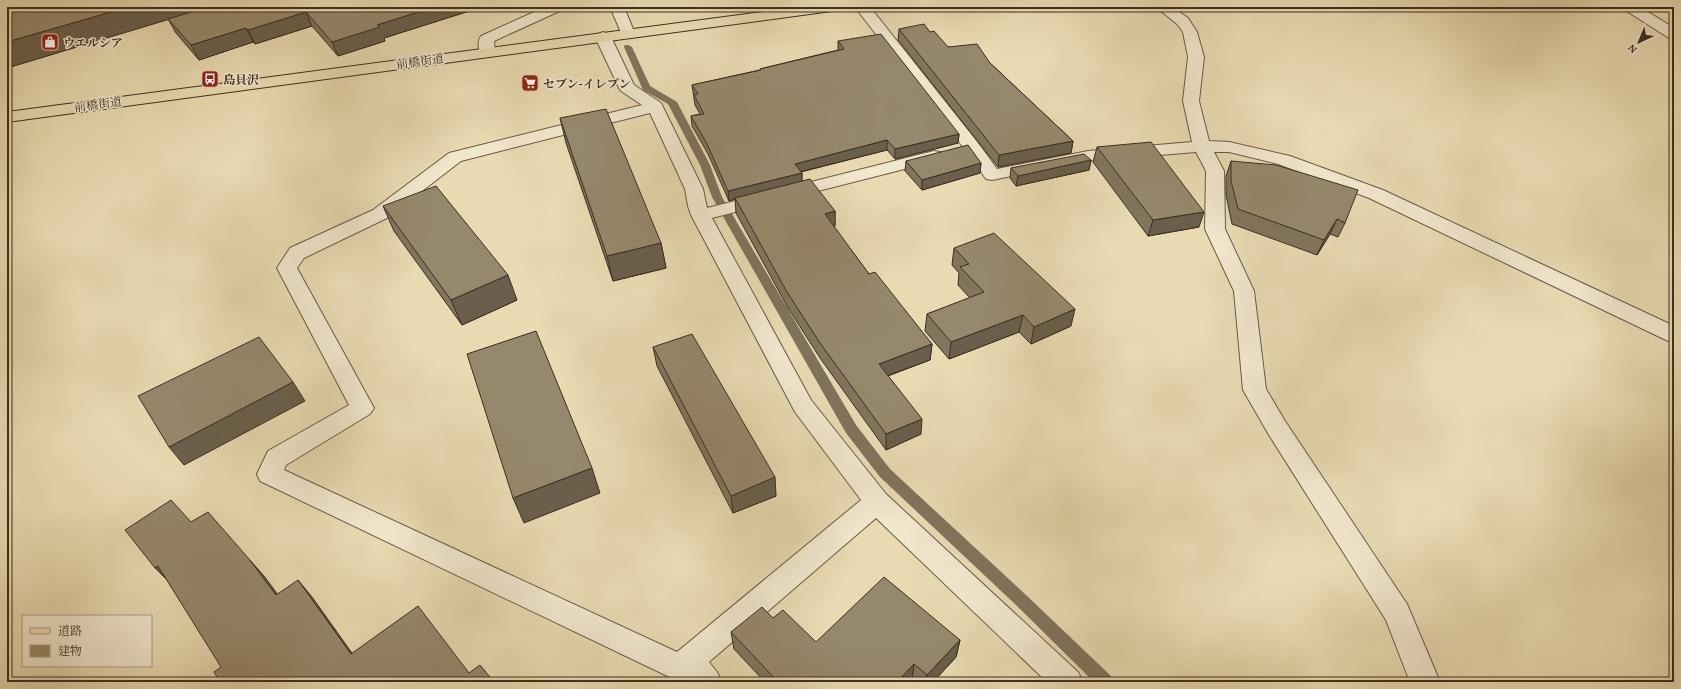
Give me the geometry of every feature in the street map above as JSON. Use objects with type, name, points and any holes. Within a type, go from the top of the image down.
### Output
[{"type":"main road","name":"前橋街道","points":[[7,117],[832,7]]},
{"type":"street","points":[[487,52],[486,39],[557,7]]},
{"type":"street","points":[[617,7],[628,34]]},
{"type":"street","points":[[862,7],[959,150],[992,175],[1088,156],[1202,146],[1229,147],[1284,160],[1376,194],[1674,335]]},
{"type":"street","points":[[1163,7],[1183,21],[1190,32],[1196,57],[1191,101],[1202,146],[1215,171],[1215,229],[1244,291],[1255,390],[1277,428],[1398,613],[1424,682]]},
{"type":"street","points":[[1630,7],[1674,36]]},
{"type":"street","points":[[603,37],[627,88],[655,108],[694,189],[697,206],[701,215],[803,406],[877,502],[1068,682]]},
{"type":"street","points":[[655,108],[455,157],[380,214],[297,253],[287,268],[362,408],[277,458],[269,474],[680,668],[877,502]]},
{"type":"street","points":[[701,215],[959,150]]},
{"type":"street","points":[[690,660],[707,682]]},
{"type":"building","points":[[7,7],[128,7],[7,42]]},
{"type":"building","points":[[208,7],[318,7],[322,11],[331,11],[335,8],[334,7],[434,7],[377,25],[380,27],[332,42],[306,12],[248,30],[246,28],[191,45],[168,19]]},
{"type":"building","points":[[924,24],[930,32],[934,31],[948,47],[977,44],[990,63],[1073,141],[999,155],[899,29]]},
{"type":"building","points":[[881,34],[959,134],[895,149],[887,140],[795,164],[802,173],[728,191],[707,144],[691,116],[704,114],[694,95],[698,94],[692,85],[761,70],[760,69],[844,49],[838,41]]},
{"type":"building","points":[[606,109],[661,243],[607,256],[560,118]]},
{"type":"building","points":[[1151,142],[1204,212],[1153,220],[1097,147]]},
{"type":"building","points":[[968,145],[981,163],[922,180],[906,161]]},
{"type":"building","points":[[1084,154],[1091,160],[1018,176],[1011,168]]},
{"type":"building","points":[[1231,161],[1276,165],[1358,190],[1345,223],[1337,219],[1324,240],[1238,209],[1231,181]]},
{"type":"building","points":[[810,179],[835,211],[825,214],[869,274],[875,272],[932,344],[879,364],[922,419],[886,434],[820,343],[787,292],[735,198]]},
{"type":"building","points":[[436,186],[508,275],[451,300],[383,206]]},
{"type":"building","points":[[994,233],[1075,309],[1034,327],[1023,315],[951,342],[927,314],[984,292],[960,267],[969,264],[954,248]]},
{"type":"building","points":[[536,331],[592,468],[513,498],[467,354]]},
{"type":"building","points":[[692,334],[775,477],[731,496],[653,347]]},
{"type":"building","points":[[259,337],[293,382],[169,447],[138,396]]},
{"type":"building","points":[[171,500],[191,522],[208,512],[249,559],[276,595],[298,580],[351,654],[418,606],[469,673],[480,665],[494,682],[220,682],[214,672],[221,667],[158,566],[155,568],[125,530]]},
{"type":"building","points":[[884,577],[960,640],[927,675],[914,664],[897,682],[778,682],[731,632],[762,607],[773,618],[783,610],[816,642]]},
{"type":"waterway","points":[[628,47],[646,88],[672,102],[705,165],[717,197],[851,429],[885,473],[1021,600],[1105,682]]},
{"type":"place","name":"ウエルシア","points":[[50,42]]},
{"type":"place","name":"島貝沢","points":[[210,79]]},
{"type":"place","name":"セブン-イレブン","points":[[530,83]]}]
